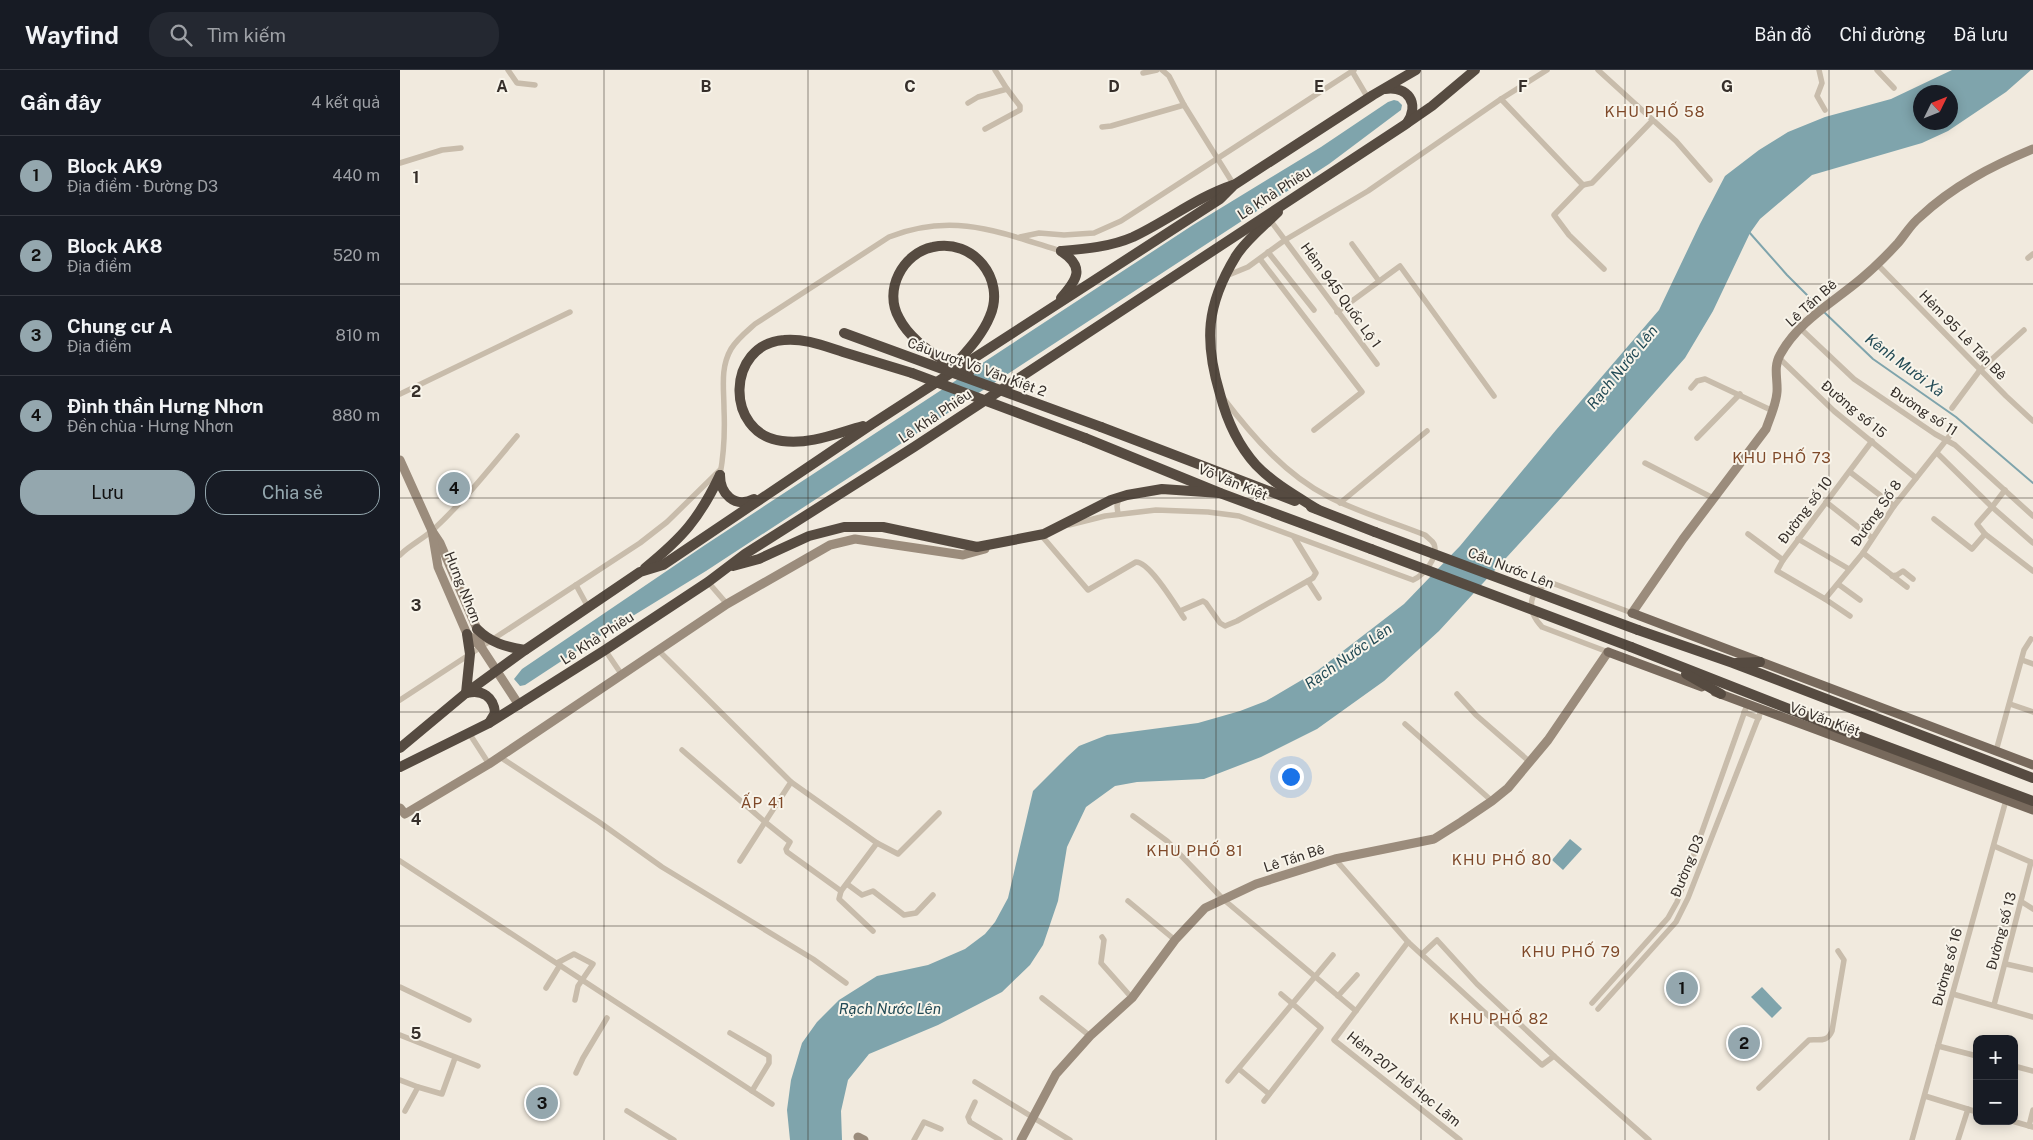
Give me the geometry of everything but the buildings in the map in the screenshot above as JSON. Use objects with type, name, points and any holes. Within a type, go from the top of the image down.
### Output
[{"type":"highway","name":"Lê Khả Phiêu","points":[[400,748],[466,693],[496,671],[640,572],[663,565],[945,376],[1220,199],[1234,185],[1368,98],[1416,70]]},
{"type":"highway","name":"Lê Khả Phiêu","points":[[400,767],[489,723],[604,650],[708,582],[746,554],[914,447],[1406,124],[1432,106],[1475,70]]},
{"type":"highway","points":[[1383,89],[1397,89],[1409,96],[1413,111],[1406,124]]},
{"type":"highway","points":[[1061,251],[1104,246],[1133,237],[1216,191],[1234,185]]},
{"type":"highway","points":[[1293,197],[1237,255],[1213,308],[1210,349],[1212,368],[1219,392],[1230,425],[1244,451],[1274,481],[1317,509]]},
{"type":"highway","points":[[945,376],[977,338],[991,315],[994,295],[990,275],[974,255],[959,248],[941,246],[920,251],[912,257],[904,265],[894,287],[894,298],[899,318],[912,337],[933,353],[980,378],[1101,427]]},
{"type":"highway","points":[[1053,308],[1073,285],[1077,273],[1072,260],[1061,251]]},
{"type":"highway","name":"Cầu vượt Võ Văn Kiệt 2","points":[[844,333],[1101,427]]},
{"type":"highway","name":"Võ Văn Kiệt","points":[[872,424],[813,440],[782,441],[771,438],[753,427],[740,405],[740,381],[749,359],[767,345],[782,340],[804,341],[826,345],[912,373],[1085,438],[1371,550],[2033,801]]},
{"type":"highway","name":"Võ Văn Kiệt","points":[[1101,427],[1375,532]]},
{"type":"highway","points":[[720,471],[720,485],[729,499],[736,502],[751,501],[775,489]]},
{"type":"highway","points":[[640,572],[687,531],[700,514],[720,471]]},
{"type":"highway","points":[[728,568],[759,559],[809,536],[830,530],[852,527],[883,527],[977,546],[1012,542],[1041,535],[1119,497],[1145,491],[1162,489],[1220,492]]},
{"type":"highway","name":"Cầu Nước Lên","points":[[1375,532],[1638,630]]},
{"type":"highway","points":[[477,629],[491,640],[507,647],[525,650]]},
{"type":"highway","name":"Võ Văn Kiệt","points":[[1638,630],[1733,663],[2033,778]]},
{"type":"highway","points":[[467,634],[470,654],[466,693],[480,692],[490,698],[494,705],[495,713],[489,723]]},
{"type":"highway","points":[[1652,655],[1721,694]]},
{"type":"highway","points":[[1733,663],[1760,662]]},
{"type":"main road","points":[[1632,613],[2033,765]]},
{"type":"main road","name":"Võ Văn Kiệt","points":[[1608,652],[1721,694],[1760,714],[1891,757],[2033,810]]},
{"type":"street","points":[[508,70],[517,83],[535,85]]},
{"type":"street","points":[[985,129],[1020,110],[1020,106],[994,70]]},
{"type":"street","points":[[1144,73],[1157,70]]},
{"type":"street","points":[[1162,70],[1169,76],[1234,185]]},
{"type":"street","points":[[1018,238],[1040,232],[1064,235],[1102,231],[1128,217],[1353,70],[1368,98]]},
{"type":"street","points":[[1226,276],[1248,267],[1285,240],[1368,191],[1500,99],[1547,70]]},
{"type":"street","points":[[1598,70],[1676,141],[1710,180]]},
{"type":"street","points":[[1819,70],[1822,83],[1817,96],[1824,110]]},
{"type":"street","points":[[1877,70],[1894,88]]},
{"type":"street","points":[[968,103],[978,97],[1007,89]]},
{"type":"street","points":[[1500,99],[1583,184]]},
{"type":"street","points":[[1102,127],[1184,104]]},
{"type":"street","points":[[1604,270],[1569,235],[1554,215],[1583,184],[1592,183],[1654,120]]},
{"type":"street","points":[[400,163],[442,150],[461,148]]},
{"type":"street","name":"Lê Tấn Bê","points":[[1778,357],[1810,318],[1878,264],[1919,218],[1951,192],[1994,165],[2033,149]]},
{"type":"street","name":"Hẻm 945 Quốc Lộ 1","points":[[1270,220],[1377,364]]},
{"type":"street","points":[[400,700],[659,529],[720,471],[724,441],[723,381],[725,365],[730,351],[736,342],[755,324],[889,237],[909,229],[923,226],[971,226],[1061,251]]},
{"type":"street","points":[[1352,244],[1379,281]]},
{"type":"street","points":[[1268,252],[1314,310]]},
{"type":"street","points":[[1260,259],[1362,392],[1314,430]]},
{"type":"street","name":"Hẻm 95 Lê Tấn Bê","points":[[1878,264],[1980,370],[2033,421]]},
{"type":"street","points":[[1337,312],[1400,266],[1494,396]]},
{"type":"street","points":[[400,394],[570,312]]},
{"type":"street","name":"Đường số 11","points":[[1801,329],[1854,379],[1955,445],[2033,516]]},
{"type":"street","points":[[1952,408],[1980,370],[2024,330]]},
{"type":"street","points":[[1608,652],[1546,629],[1534,618],[1530,610],[1536,592],[1544,585],[1552,583],[1632,613],[1713,498],[1766,429],[1773,411],[1777,392],[1776,374],[1778,357]]},
{"type":"street","name":"Đường số 15","points":[[1778,357],[1828,405],[1916,478]]},
{"type":"street","points":[[1690,388],[1697,381],[1705,379],[1773,411]]},
{"type":"street","points":[[1057,528],[1118,514],[1156,510],[1208,512],[1239,516],[1413,580],[1420,577],[1430,565],[1435,549],[1433,542],[1425,536],[1340,502],[1294,476],[1246,428],[1219,392]]},
{"type":"street","points":[[1697,438],[1740,394]]},
{"type":"street","points":[[1230,425],[1233,419],[1238,418]]},
{"type":"street","name":"Đường Số 8","points":[[1825,599],[1862,553],[1894,506],[1955,429]]},
{"type":"street","points":[[1340,502],[1427,432]]},
{"type":"street","points":[[400,555],[410,545],[432,531],[466,496],[517,436]]},
{"type":"street","name":"Đường số 10","points":[[1825,599],[1777,571],[1798,539],[1872,441]]},
{"type":"street","points":[[1937,453],[1992,507],[2033,543]]},
{"type":"street","name":"Hưng Nhơn","points":[[400,460],[403,472],[432,531],[440,542],[477,629],[481,647]]},
{"type":"street","points":[[1645,463],[1713,498]]},
{"type":"street","points":[[1850,472],[1894,506]]},
{"type":"street","points":[[2005,490],[1977,524],[1985,534],[2033,570]]},
{"type":"street","points":[[1118,514],[1119,497]]},
{"type":"street","points":[[1826,502],[1872,538]]},
{"type":"street","points":[[1934,519],[1972,550],[1985,534]]},
{"type":"street","name":"Hưng Nhơn","points":[[432,531],[438,566],[467,634],[481,647],[519,705]]},
{"type":"street","points":[[1748,534],[1783,560]]},
{"type":"street","points":[[1041,535],[1088,590],[1136,562],[1141,562],[1162,586],[1184,618]]},
{"type":"street","points":[[1180,611],[1203,601],[1220,623],[1225,626],[1314,578],[1316,572],[1294,537]]},
{"type":"street","points":[[400,808],[405,814],[489,764],[727,604],[830,545],[855,539],[963,555],[1012,542]]},
{"type":"street","points":[[1798,539],[1849,569]]},
{"type":"street","points":[[1862,553],[1907,587]]},
{"type":"street","points":[[1892,576],[1902,571],[1913,579]]},
{"type":"street","points":[[1308,581],[1319,598]]},
{"type":"street","points":[[708,582],[727,604]]},
{"type":"street","points":[[1838,584],[1860,600]]},
{"type":"street","points":[[576,585],[588,607]]},
{"type":"street","points":[[1825,599],[1850,616]]},
{"type":"street","points":[[1996,752],[2024,650],[2031,638]]},
{"type":"street","points":[[604,650],[622,674]]},
{"type":"street","points":[[658,650],[791,782],[877,843],[898,854],[939,813]]},
{"type":"street","name":"Lê Tấn Bê","points":[[1021,1140],[1056,1074],[1090,1036],[1132,998],[1175,940],[1205,908],[1256,884],[1335,859],[1434,838],[1492,802],[1508,788],[1548,740],[1608,652]]},
{"type":"street","points":[[2022,660],[2033,664]]},
{"type":"street","points":[[1457,694],[1476,715],[1530,762]]},
{"type":"street","points":[[2010,704],[2033,712]]},
{"type":"street","name":"Đường D3","points":[[1592,1003],[1668,918],[1677,902],[1746,708]]},
{"type":"street","name":"Đường D3","points":[[1598,1009],[1676,922],[1688,898],[1760,714]]},
{"type":"street","points":[[1406,724],[1492,802]]},
{"type":"street","points":[[469,733],[489,764]]},
{"type":"street","points":[[682,750],[764,822],[790,842],[786,849],[787,852],[842,891]]},
{"type":"street","points":[[500,757],[600,822],[662,867],[813,959],[846,983]]},
{"type":"street","points":[[740,861],[791,782]]},
{"type":"street","name":"Đường số 16","points":[[1912,1140],[2006,800]]},
{"type":"street","points":[[1133,816],[1167,841],[1224,899],[1356,1011]]},
{"type":"street","points":[[873,931],[839,899],[842,891],[877,843]]},
{"type":"street","points":[[1994,846],[2032,862]]},
{"type":"street","points":[[1335,859],[1408,942],[1542,1065],[1554,1056]]},
{"type":"street","points":[[400,861],[772,1104]]},
{"type":"street","name":"Đường số 13","points":[[1994,1005],[2032,862]]},
{"type":"street","points":[[847,884],[862,895],[873,891],[904,915],[916,913],[933,895]]},
{"type":"street","points":[[1128,902],[1175,940]]},
{"type":"street","points":[[2022,902],[2033,909]]},
{"type":"street","points":[[1102,937],[1104,940],[1101,963],[1132,998]]},
{"type":"street","points":[[1422,954],[1437,940],[1477,984],[1648,1140]]},
{"type":"street","name":"Hẻm 207 Hồ Học Lãm","points":[[1408,942],[1334,1040],[1460,1140]]},
{"type":"street","points":[[1759,1088],[1809,1040],[1823,1041],[1830,1037],[1844,960],[1838,951]]},
{"type":"street","points":[[546,988],[559,964],[574,954],[593,964],[578,986],[575,1000]]},
{"type":"street","points":[[1228,1081],[1333,955]]},
{"type":"street","points":[[2006,964],[2033,970]]},
{"type":"street","points":[[1338,996],[1356,975]]},
{"type":"street","points":[[400,988],[469,1020]]},
{"type":"street","points":[[1264,1101],[1321,1028],[1281,994]]},
{"type":"street","points":[[1953,994],[2033,1017]]},
{"type":"street","points":[[1042,998],[1090,1036]]},
{"type":"street","points":[[576,1072],[582,1058],[607,1018]]},
{"type":"street","points":[[730,1033],[769,1056],[769,1064],[752,1092]]},
{"type":"street","points":[[400,1036],[478,1066]]},
{"type":"street","points":[[1938,1046],[1973,1055]]},
{"type":"street","points":[[400,1080],[442,1094],[455,1058]]},
{"type":"street","points":[[2018,1067],[2033,1071]]},
{"type":"street","points":[[1239,1069],[1269,1094]]},
{"type":"street","points":[[975,1082],[1070,1140]]},
{"type":"street","points":[[406,1111],[418,1087]]},
{"type":"street","points":[[1925,1096],[1973,1111]]},
{"type":"street","points":[[976,1102],[968,1117],[970,1122],[1000,1140]]},
{"type":"street","points":[[1958,1140],[1968,1109]]},
{"type":"street","points":[[2018,1123],[2031,1127],[2033,1110]]},
{"type":"street","points":[[627,1111],[674,1140]]},
{"type":"street","points":[[914,1140],[924,1122],[941,1128]]},
{"type":"water","name":"Rạch Nước Lên","points":[[1952,70],[2031,70],[2006,92],[1958,124],[1958,85],[1920,85]]},
{"type":"water","name":"Rạch Nước Lên","points":[[1913,89],[1913,130],[1949,130],[1922,143],[1812,175],[1760,219],[1750,233],[1713,311],[1685,358],[1562,497],[1439,631],[1384,681],[1317,729],[1261,757],[1204,779],[1137,782],[1115,786],[1086,807],[1067,847],[1058,901],[1043,945],[1030,965],[1002,992],[938,1025],[869,1054],[848,1080],[841,1111],[842,1140],[790,1140],[787,1110],[791,1080],[802,1043],[817,1022],[839,1000],[877,976],[928,965],[965,949],[985,934],[995,922],[1008,898],[1033,791],[1067,757],[1079,746],[1107,735],[1198,723],[1240,711],[1266,701],[1317,671],[1404,604],[1460,546],[1659,310],[1725,176],[1759,150],[1788,132],[1825,117],[1891,99]]},
{"type":"water","points":[[1394,100],[1402,105],[1401,110],[1329,164],[706,571],[592,641],[525,685],[520,686],[514,679],[522,669],[705,545],[1193,225]]},
{"type":"water","points":[[1570,839],[1582,849],[1563,870],[1552,860]]},
{"type":"water","points":[[1762,987],[1782,1008],[1772,1018],[1751,997]]},
{"type":"waterway","name":"Kênh Mười Xà","points":[[1749,232],[1787,275],[1819,307]]},
{"type":"waterway","name":"Kênh Mười Xà","points":[[1824,312],[1873,359],[1956,417],[2033,483]]},
{"type":"place","name":"Đình thần Hưng Nhơn","points":[[454,488]]},
{"type":"place","name":"Block AK9","points":[[1682,988]]},
{"type":"place","name":"Block AK8","points":[[1744,1043]]},
{"type":"place","name":"Chung cư A","points":[[542,1103]]},
{"type":"district","name":"KHU PHỐ 58","points":[[1655,111]]},
{"type":"district","name":"KHU PHỐ 73","points":[[1782,457]]},
{"type":"district","name":"ẤP 41","points":[[763,802]]},
{"type":"district","name":"KHU PHỐ 81","points":[[1195,850]]},
{"type":"district","name":"KHU PHỐ 80","points":[[1502,859]]},
{"type":"district","name":"KHU PHỐ 79","points":[[1571,951]]},
{"type":"district","name":"KHU PHỐ 82","points":[[1499,1018]]}]
